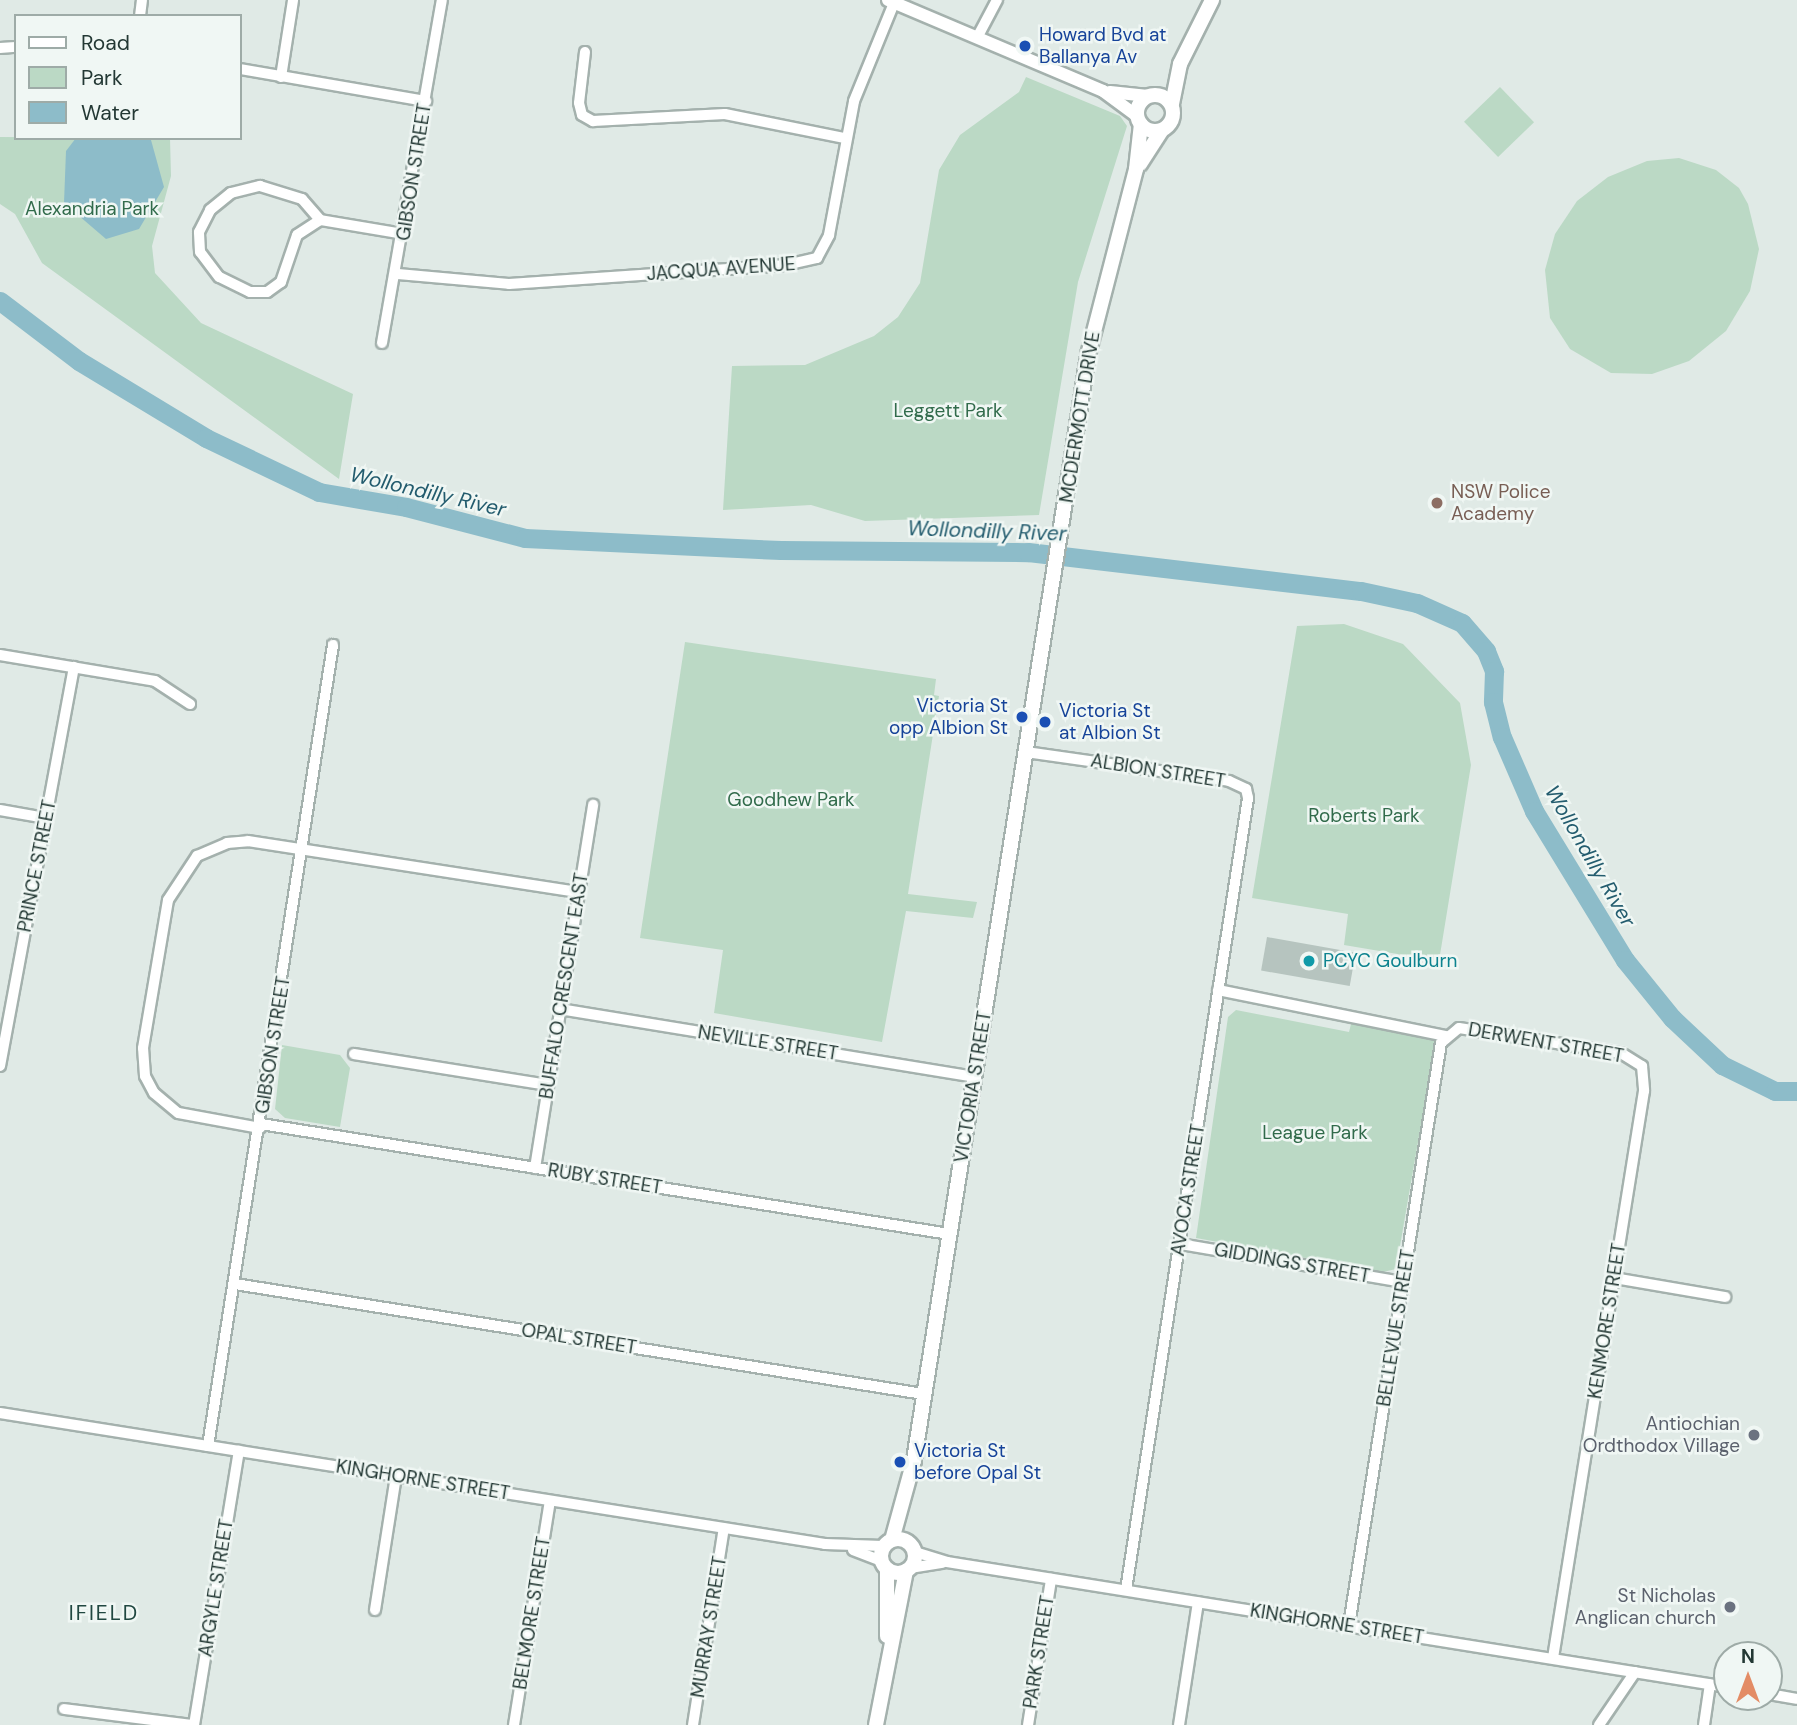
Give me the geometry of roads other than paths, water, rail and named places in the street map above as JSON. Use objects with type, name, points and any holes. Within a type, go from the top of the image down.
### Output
[{"type":"main road","points":[[1151,95],[1172,104],[1180,64],[1212,0]]},
{"type":"main road","points":[[1162,130],[1139,120],[1151,95],[1180,64]]},
{"type":"main road","name":"MCDERMOTT DRIVE","points":[[1136,169],[1174,116],[1172,104]]},
{"type":"main road","name":"MCDERMOTT DRIVE","points":[[1038,670],[1088,355],[1136,169],[1139,120]]},
{"type":"main road","name":"VICTORIA STREET","points":[[888,1644],[886,1554],[906,1504],[1038,670]]},
{"type":"main road","name":"VICTORIA STREET","points":[[876,1725],[888,1644],[908,1570],[911,1547],[906,1504]]},
{"type":"main road","points":[[886,1554],[911,1547]]},
{"type":"main road","points":[[886,1554],[908,1570]]},
{"type":"street","points":[[282,76],[293,0]]},
{"type":"street","name":"GIBSON STREET","points":[[382,343],[398,274],[442,0]]},
{"type":"street","points":[[978,36],[997,0]]},
{"type":"street","points":[[891,1],[1103,91],[1139,120]]},
{"type":"street","name":"JACQUA AVENUE","points":[[398,274],[509,284],[804,263],[826,248],[844,138],[891,1]]},
{"type":"street","points":[[585,52],[579,103],[582,115],[593,121],[725,114],[844,138]]},
{"type":"street","points":[[242,69],[426,102]]},
{"type":"street","points":[[1103,91],[1151,95]]},
{"type":"street","points":[[320,220],[297,235],[281,282],[267,292],[250,292],[219,276],[200,252],[199,232],[210,210],[244,188],[288,191],[302,199],[320,220],[404,234]]},
{"type":"street","name":"GIBSON STREET","points":[[208,1446],[334,645]]},
{"type":"street","points":[[0,655],[155,681],[190,704]]},
{"type":"street","name":"PRINCE STREET","points":[[0,1066],[74,667]]},
{"type":"street","name":"ALBION STREET","points":[[1027,752],[1229,781],[1245,789]]},
{"type":"street","name":"AVOCA STREET","points":[[1126,1590],[1248,808],[1245,789]]},
{"type":"street","name":"BUFFALO CRESCENT EAST","points":[[535,1168],[593,805]]},
{"type":"street","points":[[0,810],[46,818]]},
{"type":"street","name":"RUBY STREET","points":[[579,892],[304,848],[227,843],[197,856],[182,871],[167,900],[145,1039],[145,1076],[169,1107],[187,1116],[948,1234]]},
{"type":"street","name":"DERWENT STREET","points":[[1218,990],[1447,1034],[1471,1030],[1621,1053],[1642,1066]]},
{"type":"street","name":"NEVILLE STREET","points":[[560,1009],[975,1077]]},
{"type":"street","name":"BELLEVUE STREET","points":[[1349,1625],[1403,1282],[1447,1034]]},
{"type":"street","points":[[355,1054],[548,1085]]},
{"type":"street","name":"KENMORE STREET","points":[[1553,1658],[1644,1091],[1642,1066]]},
{"type":"street","name":"GIDDINGS STREET","points":[[1180,1244],[1403,1282]]},
{"type":"street","points":[[1614,1278],[1725,1297]]},
{"type":"street","name":"OPAL STREET","points":[[235,1284],[923,1394]]},
{"type":"street","name":"KINGHORNE STREET","points":[[0,1413],[886,1554]]},
{"type":"street","name":"ARGYLE STREET","points":[[193,1725],[239,1451]]},
{"type":"street","points":[[375,1610],[396,1476]]},
{"type":"street","name":"BELMORE STREET","points":[[514,1725],[550,1501]]},
{"type":"street","name":"MURRAY STREET","points":[[693,1725],[724,1528]]},
{"type":"street","name":"KINGHORNE STREET","points":[[911,1547],[947,1562],[1713,1685]]},
{"type":"street","name":"KINGHORNE STREET","points":[[908,1570],[947,1562]]},
{"type":"street","name":"PARK STREET","points":[[1028,1725],[1051,1579]]},
{"type":"street","points":[[1179,1725],[1198,1602]]},
{"type":"street","points":[[1599,1725],[1635,1672]]},
{"type":"street","points":[[1704,1725],[1710,1684]]},
{"type":"street","points":[[64,1709],[193,1725]]},
{"type":"water","points":[[74,140],[151,140],[164,187],[139,229],[106,239],[64,203],[66,151]]},
{"type":"waterway","name":"Wollondilly River","points":[[0,301],[79,361],[206,438],[319,492],[406,507],[525,538],[781,550],[1028,552],[1361,591],[1417,603],[1462,623],[1486,651],[1494,671],[1493,702],[1502,737],[1534,811],[1625,960],[1672,1018],[1722,1065],[1775,1091],[1797,1091]]},
{"type":"place","name":"Howard Bvd at Ballanya Av","points":[[1025,46]]},
{"type":"place","name":"NSW Police Academy","points":[[1437,503]]},
{"type":"place","name":"Victoria St opp Albion St","points":[[1022,717]]},
{"type":"place","name":"Victoria St at Albion St","points":[[1045,722]]},
{"type":"place","name":"PCYC Goulburn","points":[[1309,961]]},
{"type":"place","name":"Antiochian Ordthodox Village","points":[[1754,1435]]},
{"type":"place","name":"Victoria St before Opal St","points":[[900,1462]]},
{"type":"place","name":"St Nicholas Anglican church","points":[[1730,1607]]},
{"type":"district","name":"IFIELD","points":[[104,1613]]},
{"type":"park label","name":"Alexandria Park","points":[[92,209]]},
{"type":"park label","name":"Leggett Park","points":[[948,411]]},
{"type":"park label","name":"Goodhew Park","points":[[791,800]]},
{"type":"park label","name":"Roberts Park","points":[[1364,816]]},
{"type":"park label","name":"League Park","points":[[1315,1133]]}]
